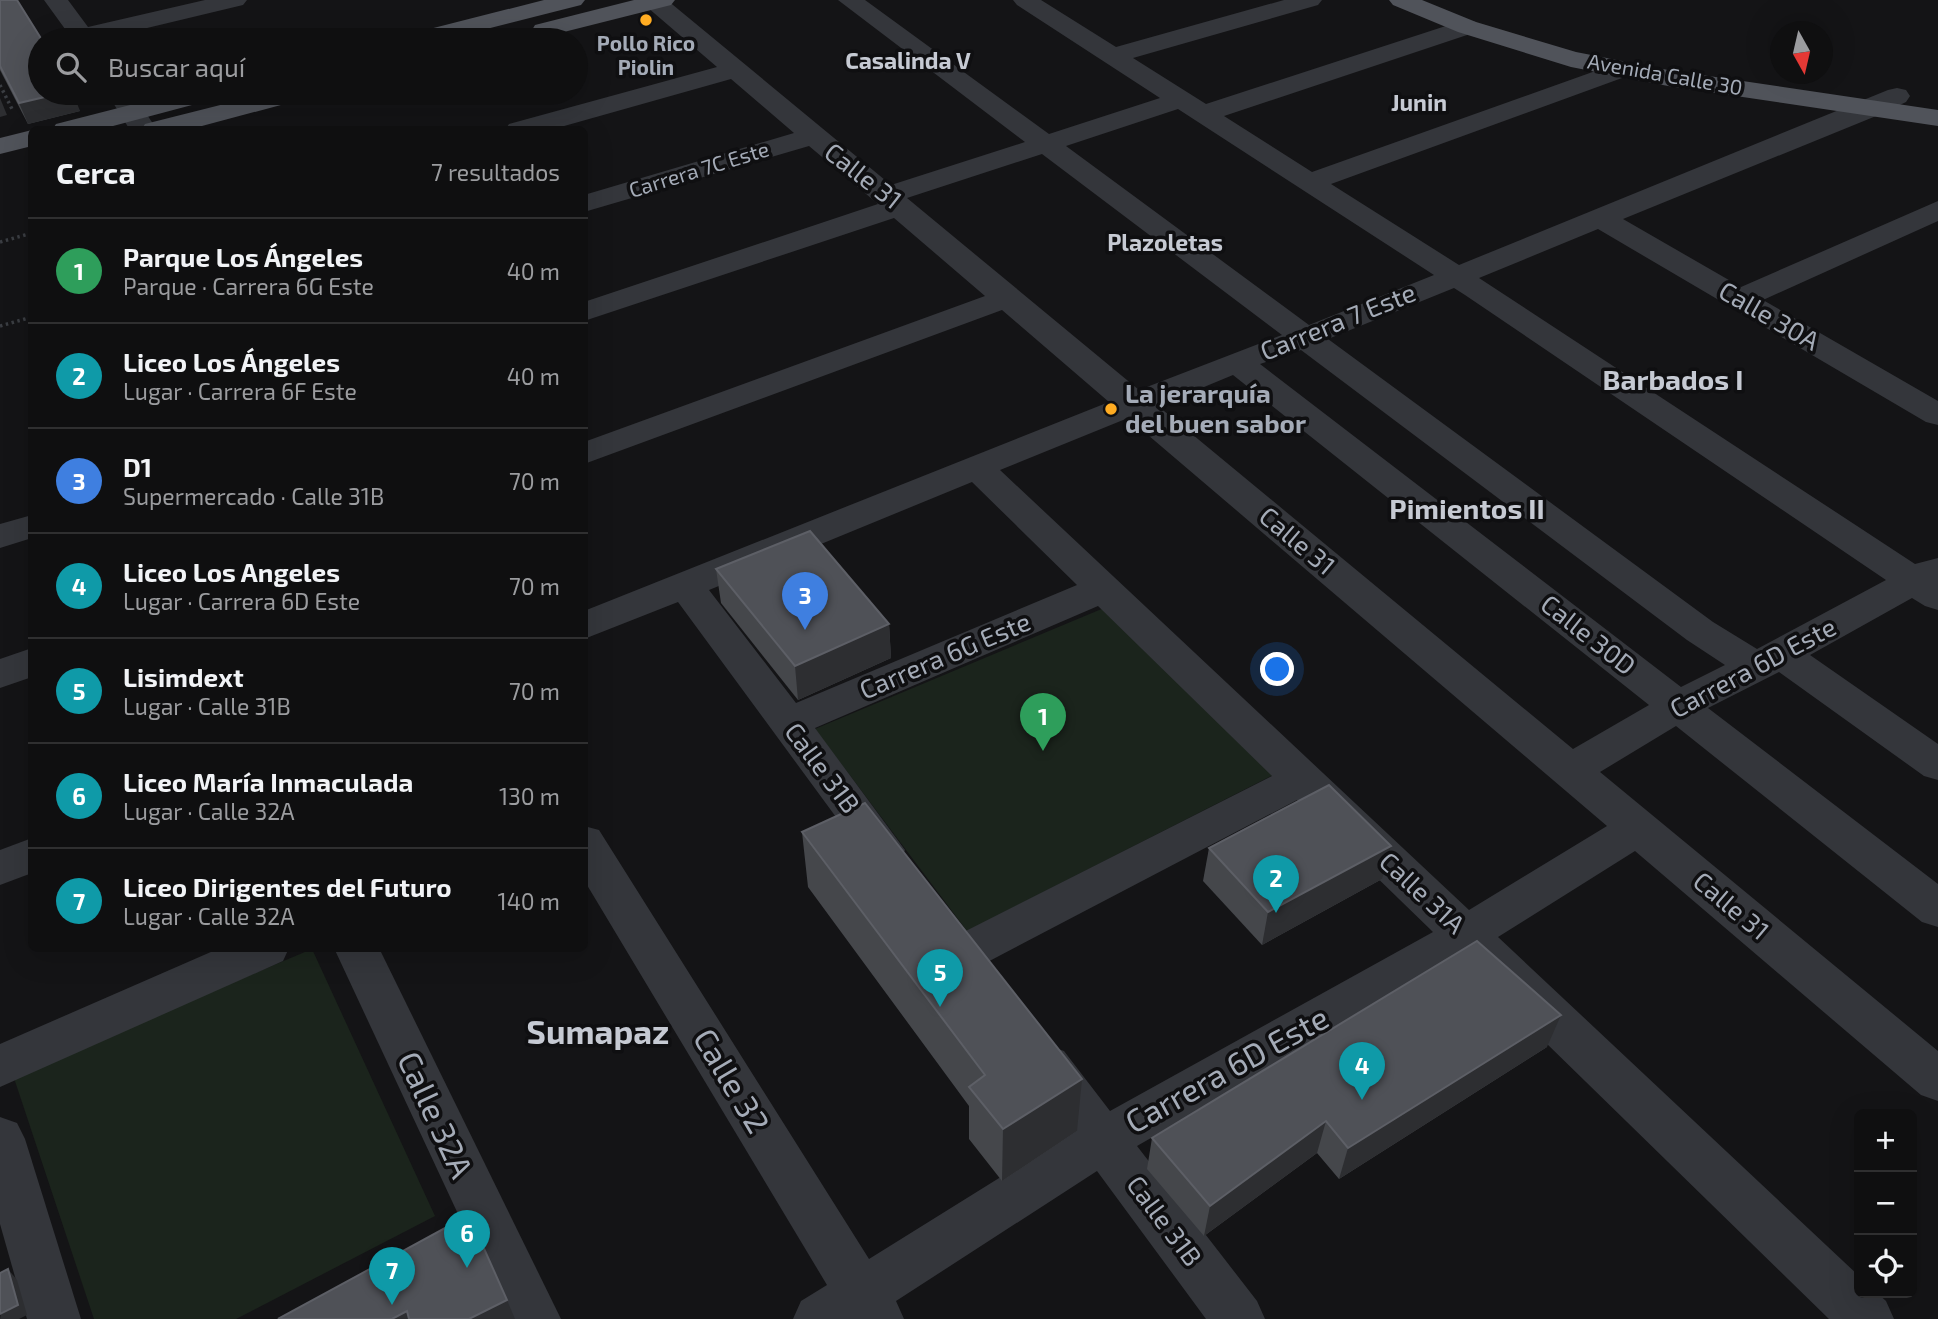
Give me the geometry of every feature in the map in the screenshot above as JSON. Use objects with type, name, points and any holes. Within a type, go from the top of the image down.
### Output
[{"type":"main road","points":[[462,28],[573,0]]},
{"type":"main road","name":"Avenida Calle 30","points":[[1401,0],[1467,27],[1571,59],[1624,69],[1884,102],[1938,102]]},
{"type":"main road","name":"Avenida Calle 30","points":[[1455,0],[1521,25],[1585,44],[1884,102],[1938,118]]},
{"type":"main road","points":[[552,28],[659,1]]},
{"type":"main road","points":[[79,126],[158,105]]},
{"type":"main road","points":[[170,126],[251,105]]},
{"type":"main road","points":[[0,146],[28,139]]},
{"type":"main road","points":[[0,169],[28,162]]},
{"type":"street","points":[[124,28],[235,0]]},
{"type":"street","points":[[850,0],[1700,631],[1769,661],[1938,765]]},
{"type":"street","points":[[1025,0],[1930,582]]},
{"type":"street","points":[[1113,57],[1310,0]]},
{"type":"street","points":[[64,1],[79,28]]},
{"type":"street","name":"Calle 31","points":[[659,1],[734,70],[1009,297],[1938,1080]]},
{"type":"street","points":[[588,311],[1048,145],[1192,107],[1467,27]]},
{"type":"street","points":[[1308,181],[1624,69]]},
{"type":"street","points":[[532,126],[734,70]]},
{"type":"street","name":"Carrera 7 Este","points":[[588,624],[1884,102]]},
{"type":"street","name":"Carrera 7C Este","points":[[588,203],[813,136]]},
{"type":"street","points":[[1741,299],[1938,210]]},
{"type":"street","name":"Calle 30A","points":[[1600,218],[1931,403]]},
{"type":"street","points":[[588,453],[1009,297]]},
{"type":"street","name":"Calle 30D","points":[[1237,362],[1938,909]]},
{"type":"street","name":"Calle 31A","points":[[976,467],[1867,1319]]},
{"type":"street","points":[[0,536],[28,527]]},
{"type":"street","name":"Carrera 6D Este","points":[[1569,771],[1678,706],[1930,582]]},
{"type":"street","name":"Calle 31B","points":[[686,586],[904,877]]},
{"type":"street","name":"Carrera 6G Este","points":[[788,723],[1102,589]]},
{"type":"street","points":[[0,674],[28,664]]},
{"type":"street","points":[[962,954],[1302,779]]},
{"type":"street","name":"Carrera 6D Este","points":[[820,1319],[869,1307],[1103,1140],[1466,935],[1638,828]]},
{"type":"street","name":"Calle 32","points":[[588,849],[869,1307]]},
{"type":"street","points":[[0,868],[28,857]]},
{"type":"street","points":[[0,1066],[258,952]]},
{"type":"street","name":"Calle 32A","points":[[358,952],[466,1228],[534,1319]]},
{"type":"street","name":"Calle 31B","points":[[1020,1031],[1238,1319]]},
{"type":"street","points":[[0,1139],[54,1319]]},
{"type":"path","points":[[0,85],[14,113]]},
{"type":"path","points":[[0,242],[28,234]]},
{"type":"path","points":[[0,326],[28,318]]},
{"type":"shaded area","points":[[1104,608],[1277,773],[967,931],[815,729]]},
{"type":"shaded area","points":[[305,952],[313,952],[435,1216],[236,1319],[94,1319],[13,1075]]},
{"type":"building","points":[[0,0],[17,0],[34,28],[28,28],[28,101],[19,103],[0,66]]},
{"type":"building","points":[[810,531],[889,624],[795,666],[716,569]]},
{"type":"building","points":[[1329,785],[1391,846],[1268,912],[1209,848]]},
{"type":"building","points":[[865,803],[1082,1079],[1003,1129],[969,1087],[985,1075],[802,832]]},
{"type":"building","points":[[1477,941],[1561,1015],[1348,1148],[1326,1121],[1210,1206],[1152,1138]]},
{"type":"building","points":[[469,1215],[507,1300],[469,1319],[409,1319],[407,1311],[392,1319],[278,1319]]},
{"type":"building","points":[[8,1269],[18,1305],[0,1314],[0,1273]]},
{"type":"place","name":"Pollo Rico Piolin","points":[[646,20]]},
{"type":"place","name":"La jerarquía del buen sabor","points":[[1111,409]]},
{"type":"place","name":"D1","points":[[805,630]]},
{"type":"place","name":"Parque Los Ángeles","points":[[1043,751]]},
{"type":"place","name":"Liceo Los Ángeles","points":[[1276,913]]},
{"type":"place","name":"Lisimdext","points":[[940,1007]]},
{"type":"place","name":"Liceo Los Angeles","points":[[1362,1100]]},
{"type":"place","name":"Liceo María Inmaculada","points":[[467,1268]]},
{"type":"place","name":"Liceo Dirigentes del Futuro","points":[[392,1305]]},
{"type":"district","name":"Casalinda V","points":[[908,61]]},
{"type":"district","name":"Junin","points":[[1419,103]]},
{"type":"district","name":"Plazoletas","points":[[1165,243]]},
{"type":"district","name":"Barbados I","points":[[1673,380]]},
{"type":"district","name":"Pimientos II","points":[[1467,509]]},
{"type":"district","name":"Sumapaz","points":[[598,1032]]}]
